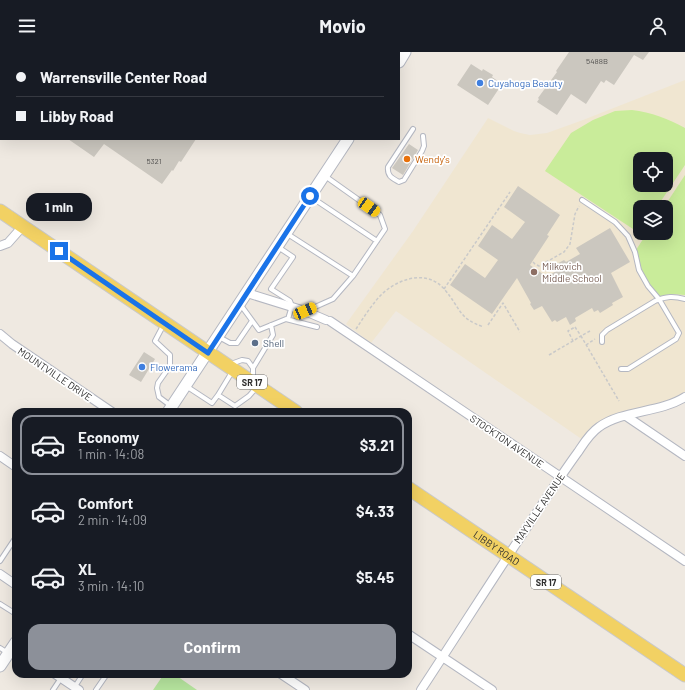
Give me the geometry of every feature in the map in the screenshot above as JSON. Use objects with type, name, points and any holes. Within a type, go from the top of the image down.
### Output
[{"type":"main road","points":[[171,408],[347,140]]},
{"type":"main road","name":"SR 17","points":[[0,211],[290,408]]},
{"type":"main road","name":"LIBBY ROAD","points":[[412,491],[685,675]]},
{"type":"main road","points":[[0,666],[11,647]]},
{"type":"street","points":[[0,246],[8,243],[23,226]]},
{"type":"street","name":"STOCKTON AVENUE","points":[[247,293],[292,306],[328,321],[685,561]]},
{"type":"street","name":"MOUNTVILLE DRIVE","points":[[0,334],[12,344],[106,408]]},
{"type":"street","name":"MAYVILLE AVENUE","points":[[421,690],[507,555],[560,477],[585,442],[599,426],[611,420],[666,405],[685,397]]},
{"type":"street","points":[[626,416],[685,456]]},
{"type":"street","points":[[0,456],[12,464]]},
{"type":"street","points":[[0,574],[12,582]]},
{"type":"street","points":[[412,637],[492,690]]},
{"type":"street","points":[[61,678],[75,689]]},
{"type":"street","points":[[287,678],[305,690]]},
{"type":"lane","points":[[412,129],[388,167],[389,176],[399,182],[404,180],[422,151],[424,146],[423,136]]},
{"type":"lane","points":[[305,311],[333,299],[353,276],[385,229],[380,215],[324,176]]},
{"type":"lane","points":[[310,196],[377,241]]},
{"type":"lane","points":[[582,200],[615,222],[628,236],[635,252],[639,270],[648,286],[659,299],[679,333],[676,339],[628,369],[622,369]]},
{"type":"lane","points":[[286,233],[353,276]]},
{"type":"lane","points":[[277,247],[293,257],[271,289],[290,301],[292,306],[288,320]]},
{"type":"lane","points":[[602,342],[602,335],[607,330],[659,299],[675,296],[685,299]]},
{"type":"lane","points":[[240,303],[259,330],[284,319],[317,328]]},
{"type":"lane","points":[[218,337],[230,343],[237,343],[252,320]]},
{"type":"lane","points":[[164,323],[155,341],[170,354],[170,366],[158,383],[158,392],[159,397],[169,408]]},
{"type":"lane","points":[[253,368],[273,336],[271,325]]},
{"type":"lane","points":[[186,386],[212,403],[218,395],[230,368],[245,360],[251,364],[253,368],[255,385],[249,396],[235,406],[218,395]]},
{"type":"lane","points":[[0,562],[12,543]]},
{"type":"lane","points":[[0,604],[12,612]]},
{"type":"lane","points":[[53,690],[57,678]]},
{"type":"lane","points":[[75,689],[81,678]]},
{"type":"lane","points":[[96,690],[104,678]]},
{"type":"path","points":[[444,289],[510,192]]},
{"type":"path","points":[[533,262],[539,266],[564,252],[570,244],[575,214],[582,200]]},
{"type":"path","points":[[356,329],[383,294],[402,281],[417,277],[430,279],[444,289],[459,312],[474,324],[484,327]]},
{"type":"path","points":[[488,325],[503,303],[520,332]]},
{"type":"path","points":[[573,340],[568,331],[576,327],[619,401]]},
{"type":"path","points":[[549,356],[590,331]]},
{"type":"path","points":[[586,345],[595,340]]},
{"type":"shaded area","name":"Milkovich Middle School","points":[[685,80],[685,393],[678,397],[639,409],[583,440],[396,311],[371,343],[346,324],[413,231],[488,118],[520,133],[530,135],[547,133]]},
{"type":"green space","points":[[632,110],[653,114],[685,128],[685,165],[673,183],[673,152],[633,152],[633,192],[667,192],[662,200],[633,200],[633,229],[545,171],[571,133],[593,120],[615,111]]},
{"type":"green space","points":[[685,175],[685,295],[671,294],[654,298],[643,275],[636,250],[642,240],[673,240],[673,200],[669,200]]},
{"type":"green space","points":[[161,678],[180,678],[197,690],[153,690]]},
{"type":"building","points":[[569,52],[649,52],[643,60],[634,55],[614,85],[606,80],[604,83],[601,81],[586,104],[571,94],[557,115],[537,102],[539,99],[538,98],[557,72],[556,71]]},
{"type":"building","points":[[471,64],[482,71],[483,69],[493,75],[492,77],[502,84],[488,105],[457,85]]},
{"type":"building","points":[[69,140],[195,140],[181,162],[179,161],[162,184],[104,144],[94,157]]},
{"type":"building","points":[[409,144],[418,150],[403,175],[392,168]]},
{"type":"building","points":[[518,186],[560,215],[547,235],[549,236],[530,265],[547,277],[556,271],[553,266],[564,260],[566,262],[580,254],[576,248],[610,228],[630,262],[611,273],[623,297],[612,303],[613,305],[600,313],[598,310],[594,312],[592,308],[575,318],[576,321],[570,325],[566,317],[557,322],[555,320],[552,322],[542,306],[534,310],[517,278],[492,314],[450,285],[465,264],[485,278],[498,260],[478,246],[492,225],[512,239],[525,222],[504,207]]},
{"type":"building","name":"Flowerama","points":[[144,352],[155,359],[141,382],[129,375]]},
{"type":"place","name":"Cuyahoga Beauty","points":[[480,83]]},
{"type":"place","name":"Wendy's","points":[[407,159]]},
{"type":"place","name":"Milkovich Middle School","points":[[534,272]]},
{"type":"place","name":"Shell","points":[[255,343]]},
{"type":"place","name":"Flowerama","points":[[142,367]]},
{"type":"route","points":[[59,251],[208,353],[310,196]]}]
